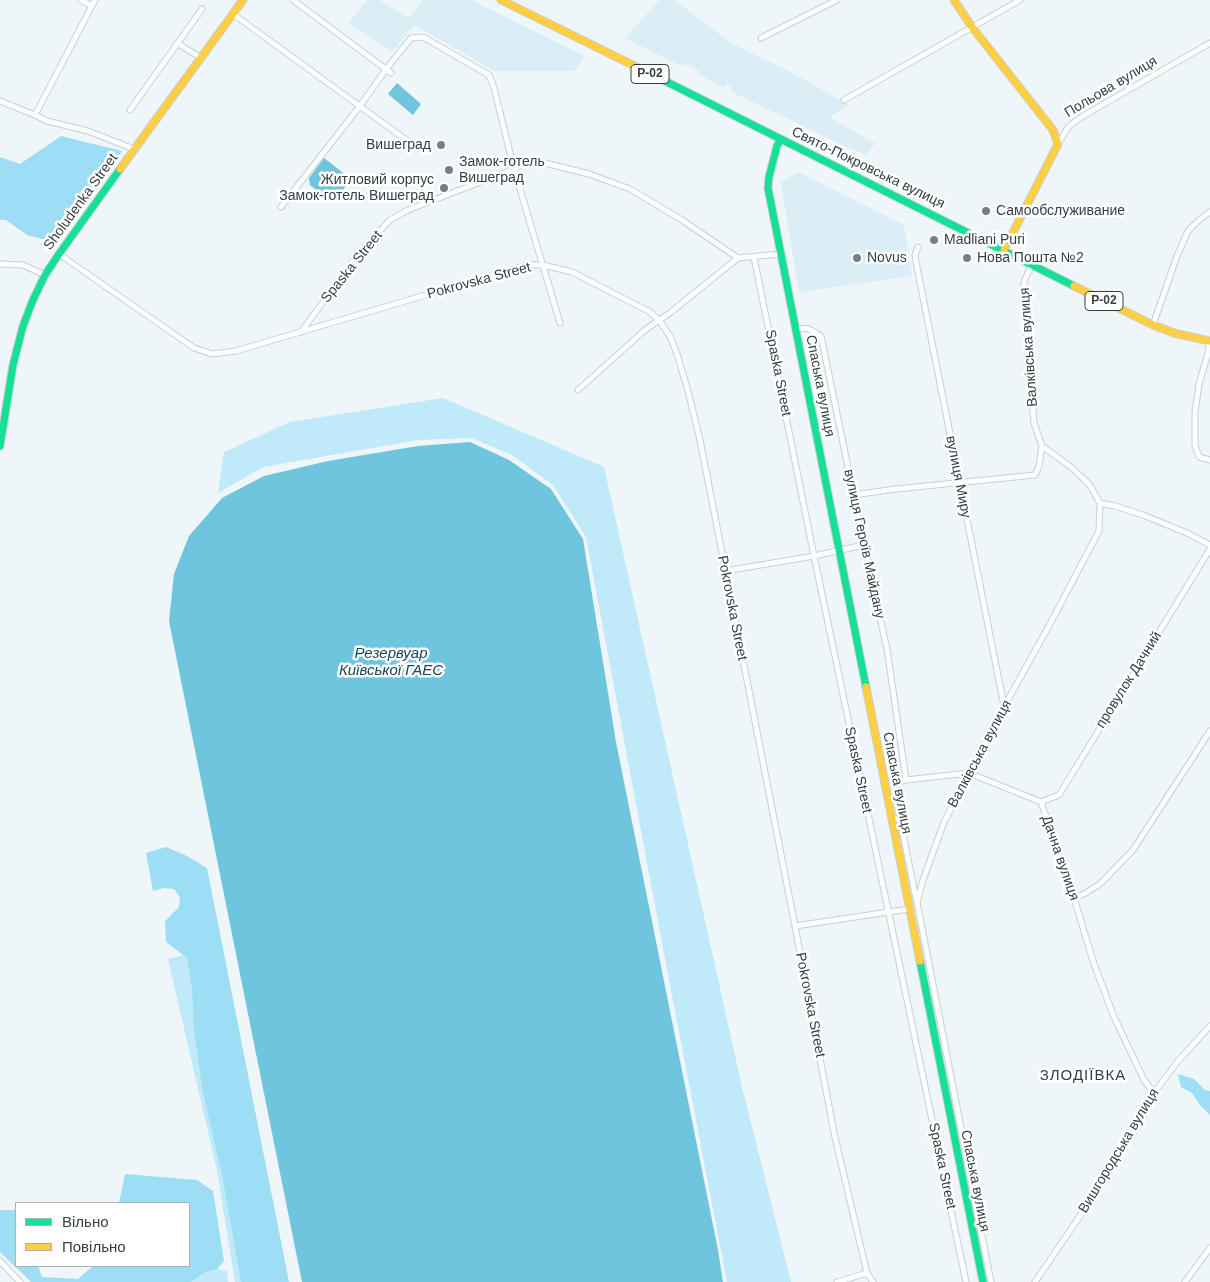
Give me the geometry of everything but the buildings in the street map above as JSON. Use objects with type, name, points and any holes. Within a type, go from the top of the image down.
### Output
[{"type":"street","points":[[81,0],[92,6]]},
{"type":"street","points":[[35,115],[95,0]]},
{"type":"street","name":"Sholudenka Street","points":[[0,446],[3,401],[23,326],[45,275],[243,0]]},
{"type":"street","points":[[293,0],[389,71]]},
{"type":"street","name":"Свято-Покровська вулиця","points":[[501,0],[1153,325],[1174,333],[1209,341]]},
{"type":"street","points":[[761,38],[838,0]]},
{"type":"street","points":[[954,0],[972,27],[1053,130],[1058,144]]},
{"type":"street","points":[[844,100],[1020,0]]},
{"type":"street","points":[[130,110],[202,9]]},
{"type":"street","points":[[233,14],[409,142]]},
{"type":"street","points":[[281,207],[389,71],[411,38],[423,37],[489,75],[494,88],[514,170],[560,323]]},
{"type":"street","points":[[177,43],[201,58]]},
{"type":"street","name":"Польова вулиця","points":[[1004,250],[1069,126],[1083,116],[1210,43]]},
{"type":"street","points":[[0,101],[52,123],[88,131],[134,149]]},
{"type":"street","name":"Спаська вулиця","points":[[781,139],[777,146],[768,188],[982,1282]]},
{"type":"street","name":"Spaska Street","points":[[300,333],[359,253],[390,220],[408,210],[514,170],[523,164],[541,162],[589,174],[630,189],[682,220],[738,258]]},
{"type":"street","points":[[1153,325],[1177,256],[1188,231],[1210,212]]},
{"type":"street","name":"вулиця Миру","points":[[918,247],[915,255],[916,262],[1004,707]]},
{"type":"street","name":"Pokrovska Street","points":[[59,254],[194,348],[212,354],[236,351],[300,333],[527,265],[543,265],[572,272],[650,312],[658,320],[670,336],[688,391],[700,440],[834,1133],[867,1273],[873,1282]]},
{"type":"street","points":[[578,390],[644,330],[670,312],[738,258],[781,254]]},
{"type":"street","name":"Spaska Street","points":[[754,257],[814,556],[966,1282]]},
{"type":"street","points":[[0,264],[23,265],[45,275]]},
{"type":"street","name":"Валківська вулиця","points":[[1032,265],[1023,288],[1034,423],[1042,446]]},
{"type":"street","name":"вулиця Героїв Майдану","points":[[796,328],[809,329],[821,336],[887,649],[906,780]]},
{"type":"street","points":[[1209,341],[1208,357],[1199,384],[1194,412],[1195,445],[1199,457],[1210,460]]},
{"type":"street","points":[[853,495],[1035,474],[1039,466],[1042,446],[1071,467],[1089,484],[1100,503],[1143,515],[1187,533],[1210,545]]},
{"type":"street","name":"Валківська вулиця","points":[[991,1282],[917,902],[944,822],[968,773],[1099,531],[1100,503]]},
{"type":"street","points":[[725,571],[814,556],[864,545]]},
{"type":"street","name":"провулок Дачний","points":[[1041,802],[1059,795],[1210,549]]},
{"type":"street","points":[[1074,898],[1100,884],[1133,850],[1210,731]]},
{"type":"street","name":"Дачна вулиця","points":[[906,780],[968,773],[1041,802],[1074,898],[1094,964],[1114,1017],[1144,1080],[1154,1093]]},
{"type":"street","points":[[906,780],[898,782],[895,788],[917,902]]},
{"type":"street","points":[[892,820],[900,818]]},
{"type":"street","points":[[795,926],[909,909]]},
{"type":"street","name":"Вишгородська вулиця","points":[[1035,1282],[1097,1191],[1143,1117],[1154,1093],[1178,1061],[1210,1026]]},
{"type":"street","points":[[938,1055],[947,1053]]},
{"type":"street","points":[[976,1248],[984,1246]]},
{"type":"street","points":[[1185,1282],[1210,1248]]},
{"type":"street","points":[[0,1261],[20,1282]]},
{"type":"street","points":[[836,1282],[867,1273]]},
{"type":"shaded area","points":[[368,0],[379,0],[409,18],[422,0],[471,0],[584,56],[575,71],[495,71],[414,25],[392,52],[348,23]]},
{"type":"shaded area","points":[[660,0],[675,0],[731,43],[787,70],[849,105],[829,117],[875,143],[867,155],[844,146],[730,91],[732,87],[726,84],[724,88],[698,74],[699,71],[687,64],[682,66],[624,38]]},
{"type":"shaded area","points":[[61,136],[122,151],[54,242],[27,235],[6,220],[0,220],[0,157],[20,164]]},
{"type":"shaded area","points":[[798,172],[904,225],[912,276],[799,292],[781,183]]},
{"type":"shaded area","points":[[443,398],[604,467],[742,1087],[791,1282],[727,1282],[586,537],[553,485],[512,455],[472,438],[418,440],[263,467],[218,493],[224,452],[290,422]]},
{"type":"shaded area","points":[[166,847],[187,856],[207,868],[289,1282],[241,1282],[223,1180],[202,1087],[187,958],[166,942],[165,921],[179,907],[180,897],[174,889],[164,888],[153,891],[146,853]]},
{"type":"shaded area","points":[[191,953],[256,1282],[235,1282],[217,1171],[168,959]]},
{"type":"shaded area","points":[[1178,1074],[1194,1079],[1205,1090],[1210,1091],[1210,1115],[1192,1093],[1181,1087]]},
{"type":"shaded area","points":[[125,1174],[197,1180],[213,1191],[224,1261],[217,1269],[205,1272],[191,1282],[31,1282],[16,1267],[38,1267],[42,1277],[78,1279],[92,1267],[190,1267],[190,1202],[119,1202]]},
{"type":"shaded area","points":[[0,1210],[15,1210],[15,1267],[0,1252]]},
{"type":"shaded area","points":[[217,1269],[227,1271],[228,1282],[191,1282],[205,1272]]},
{"type":"water","points":[[397,83],[421,104],[413,115],[388,94]]},
{"type":"water","points":[[324,158],[351,179],[334,200],[328,199],[310,185],[309,178]]},
{"type":"water","name":"Резервуар Київської ГАЕС","points":[[470,442],[509,460],[551,489],[583,539],[616,742],[723,1282],[302,1282],[169,621],[174,574],[189,536],[222,498],[264,476],[328,461],[418,446]]},
{"type":"traffic: fast","points":[[657,77],[1074,286]]},
{"type":"traffic: fast","points":[[781,139],[777,146],[768,188],[866,687]]},
{"type":"traffic: fast","points":[[0,446],[13,365],[23,326],[33,300],[45,275],[120,169]]},
{"type":"traffic: fast","points":[[920,961],[983,1282]]},
{"type":"traffic: slow","points":[[120,169],[243,0]]},
{"type":"traffic: slow","points":[[501,0],[657,77]]},
{"type":"traffic: slow","points":[[954,0],[972,27],[1053,130],[1058,144],[1004,250]]},
{"type":"traffic: slow","points":[[1074,286],[1153,325],[1174,333],[1210,341]]},
{"type":"traffic: slow","points":[[866,687],[920,961]]},
{"type":"place","name":"Вишеград","points":[[441,145]]},
{"type":"place","name":"Замок-готель Вишеград","points":[[449,170]]},
{"type":"place","name":"Житловий корпус Замок-готель Вишеград","points":[[444,188]]},
{"type":"place","name":"Самообслуживание","points":[[986,211]]},
{"type":"place","name":"Madliani Puri","points":[[934,240]]},
{"type":"place","name":"Novus","points":[[857,258]]},
{"type":"place","name":"Нова Пошта №2","points":[[967,258]]},
{"type":"district","name":"ЗЛОДІЇВКА","points":[[1083,1076]]}]
